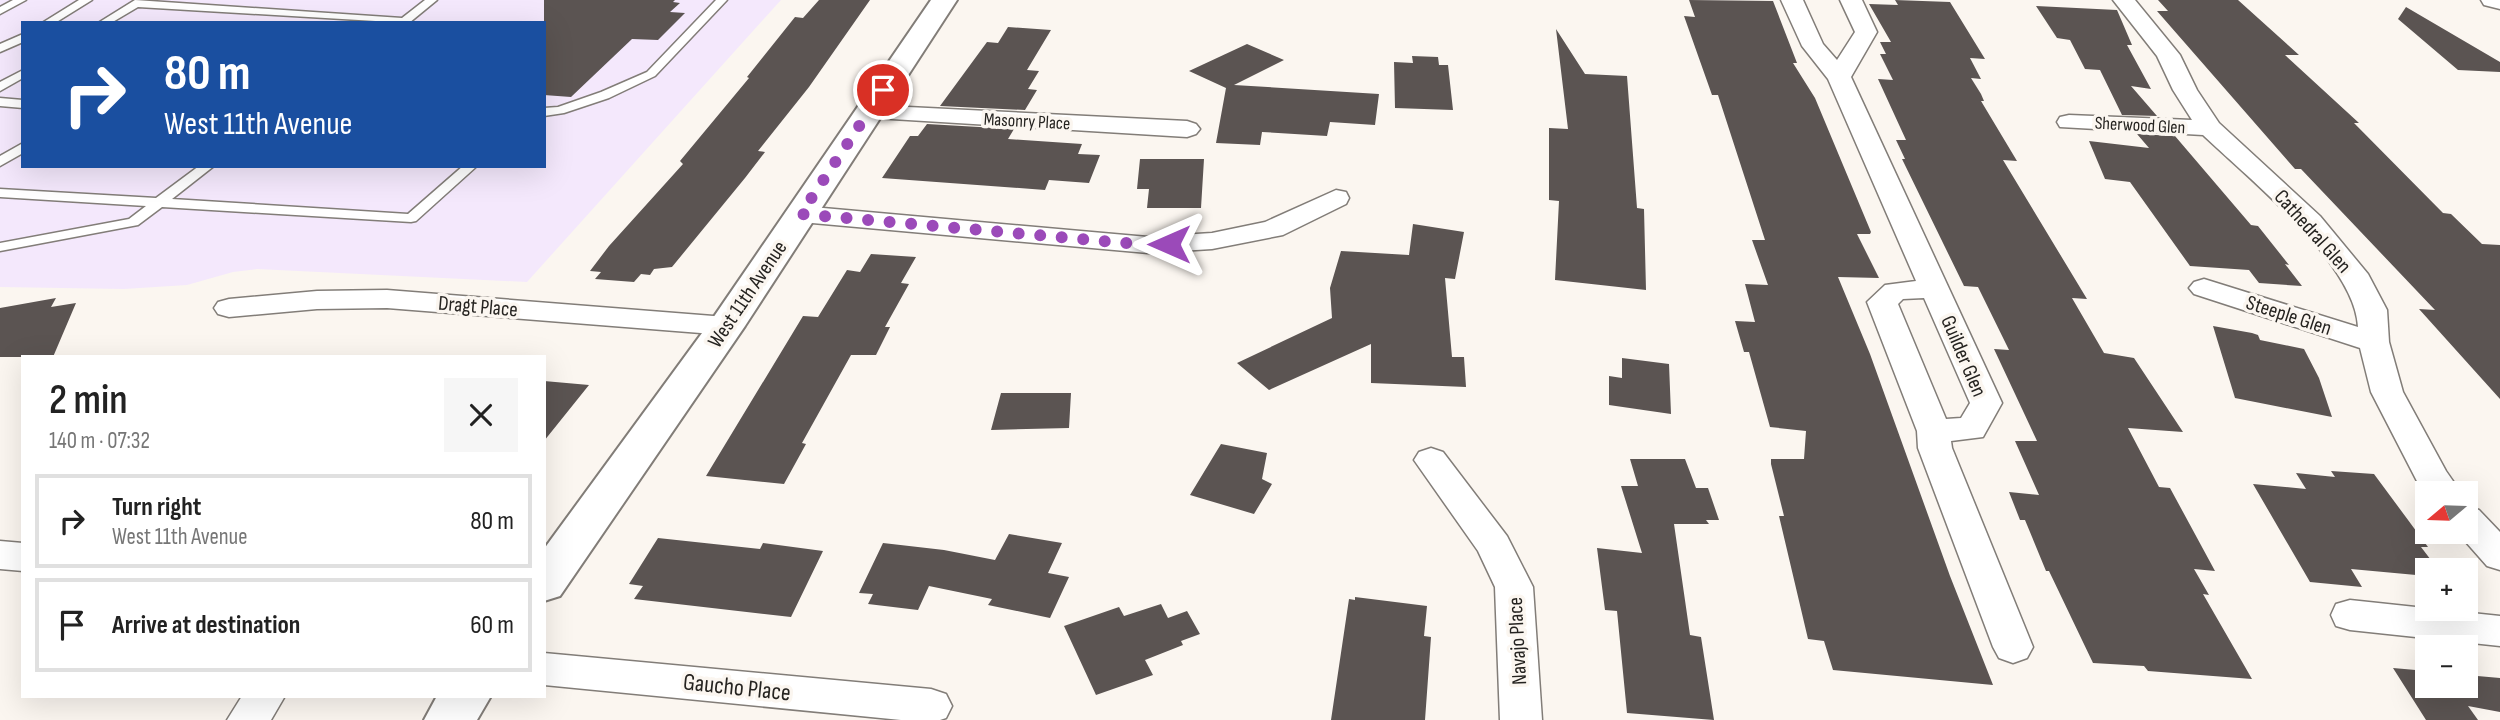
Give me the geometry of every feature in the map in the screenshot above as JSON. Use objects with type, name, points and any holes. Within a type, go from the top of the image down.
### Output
[{"type":"street","name":"West 11th Avenue","points":[[546,581],[726,326],[944,0]]},
{"type":"street","name":"Guilder Glen","points":[[1792,0],[1813,47],[1839,77],[1986,403],[1971,429],[1934,431]]},
{"type":"street","points":[[1839,77],[1866,32],[1851,0]]},
{"type":"street","name":"Cathedral Glen","points":[[2124,0],[2168,55],[2185,90],[2210,128],[2310,222],[2353,274],[2372,310],[2374,342],[2387,392],[2434,481]]},
{"type":"street","points":[[2492,0],[2500,3]]},
{"type":"street","name":"Masonry Place","points":[[868,112],[1187,129]]},
{"type":"street","name":"Sherwood Glen","points":[[2069,122],[2210,128]]},
{"type":"street","points":[[801,214],[1148,245],[1212,241],[1273,229],[1336,198]]},
{"type":"street","points":[[1935,288],[1895,291],[1882,302],[1934,431],[1936,448],[2013,647]]},
{"type":"street","name":"Steeple Glen","points":[[2204,288],[2374,342]]},
{"type":"street","name":"Dragt Place","points":[[229,307],[317,300],[387,299],[726,326]]},
{"type":"street","name":"Navajo Place","points":[[1431,460],[1494,545],[1514,587],[1521,720]]},
{"type":"street","points":[[0,555],[21,557]]},
{"type":"street","points":[[2350,615],[2500,631]]},
{"type":"street","name":"Gaucho Place","points":[[546,669],[930,706]]},
{"type":"street","points":[[248,720],[264,698]]},
{"type":"street","points":[[449,720],[465,698]]},
{"type":"lane","points":[[0,11],[21,0]]},
{"type":"lane","points":[[50,21],[87,0]]},
{"type":"lane","points":[[404,21],[432,0]]},
{"type":"lane","points":[[546,112],[560,110],[605,95],[651,74],[722,0]]},
{"type":"lane","points":[[107,21],[140,2],[390,21]]},
{"type":"lane","points":[[0,50],[21,38]]},
{"type":"lane","points":[[0,88],[21,74]]},
{"type":"lane","points":[[0,102],[21,104]]},
{"type":"lane","points":[[0,162],[21,149]]},
{"type":"lane","points":[[0,247],[132,222],[205,168]]},
{"type":"lane","points":[[0,192],[411,218],[469,168]]},
{"type":"shaded area","points":[[0,0],[781,0],[527,282],[257,269],[233,272],[187,285],[124,289],[0,287]]},
{"type":"building","points":[[544,0],[675,0],[673,2],[680,3],[670,12],[685,13],[658,40],[632,39],[571,97],[546,95]]},
{"type":"building","points":[[819,0],[870,0],[809,87],[758,151],[765,152],[745,178],[672,267],[654,269],[650,275],[641,274],[634,282],[595,279],[601,272],[590,271],[609,246],[683,164],[680,161],[749,78],[747,77],[795,17],[803,18]]},
{"type":"building","points":[[1689,0],[1773,1],[1797,63],[1793,63],[1815,98],[1871,232],[1857,234],[1879,278],[1838,277],[1870,354],[1950,576],[1993,685],[1833,670],[1824,641],[1808,639],[1779,516],[1784,516],[1771,464],[1771,459],[1804,459],[1806,431],[1770,427],[1749,352],[1744,352],[1735,321],[1755,322],[1745,284],[1768,285],[1752,240],[1765,240],[1718,95],[1712,95],[1684,16],[1695,17]]},
{"type":"building","points":[[1895,0],[1950,2],[1985,59],[1970,58],[1981,79],[1971,78],[1984,101],[1981,101],[2017,161],[2003,160],[2087,299],[2072,298],[2104,353],[2134,358],[2183,432],[2128,428],[2159,487],[2170,488],[2215,571],[2194,569],[2209,595],[2203,594],[2252,679],[2148,671],[2144,666],[2093,663],[2049,571],[2046,571],[2025,520],[2020,520],[2009,492],[2039,495],[2015,441],[2037,441],[1994,349],[2009,350],[1978,287],[1964,286],[1902,159],[1905,159],[1896,140],[1906,140],[1878,79],[1893,80],[1880,54],[1886,54],[1880,42],[1891,42],[1869,4],[1898,5]]},
{"type":"building","points":[[2158,0],[2238,0],[2299,55],[2285,55],[2359,123],[2354,123],[2443,213],[2451,214],[2482,244],[2500,245],[2500,399],[2419,309],[2435,310],[2301,169],[2295,169],[2157,11],[2168,11]]},
{"type":"building","points":[[2036,6],[2117,10],[2132,45],[2127,45],[2151,89],[2131,86],[2157,116],[2122,115],[2100,70],[2085,69],[2070,40],[2057,38]]},
{"type":"building","points":[[2406,7],[2500,62],[2500,72],[2458,70],[2398,19]]},
{"type":"building","points":[[1008,27],[1051,30],[1027,70],[1039,71],[1028,89],[1037,90],[1025,110],[940,106],[987,42],[998,43]]},
{"type":"building","points":[[1556,29],[1585,74],[1627,76],[1637,208],[1644,209],[1646,290],[1555,280],[1559,201],[1549,200],[1549,128],[1568,129]]},
{"type":"building","points":[[1247,44],[1284,60],[1234,85],[1379,94],[1375,125],[1330,122],[1327,136],[1262,132],[1260,145],[1216,143],[1226,88],[1189,71]]},
{"type":"building","points":[[1412,56],[1438,57],[1439,65],[1448,65],[1453,110],[1395,108],[1394,62],[1413,63]]},
{"type":"building","points":[[927,124],[1014,129],[1008,139],[1082,144],[1078,154],[1100,155],[1089,183],[1049,180],[1045,190],[882,178],[910,136],[918,136]]},
{"type":"building","points":[[2137,134],[2175,136],[2251,225],[2258,226],[2302,286],[2259,283],[2249,270],[2190,266],[2130,182],[2105,179],[2089,141],[2149,148]]},
{"type":"building","points":[[1140,159],[1204,159],[1201,208],[1147,208],[1149,189],[1137,189]]},
{"type":"building","points":[[1413,224],[1464,232],[1455,279],[1445,278],[1452,357],[1464,357],[1466,387],[1371,383],[1371,344],[1269,390],[1237,363],[1332,318],[1330,288],[1341,251],[1409,255]]},
{"type":"building","points":[[871,254],[916,257],[901,283],[909,284],[885,327],[890,327],[876,355],[851,355],[802,443],[806,444],[784,484],[706,476],[803,316],[818,317],[847,270],[860,272]]},
{"type":"building","points":[[56,298],[51,307],[76,303],[54,355],[0,357],[0,308]]},
{"type":"building","points":[[2213,326],[2252,333],[2258,335],[2260,340],[2304,349],[2319,378],[2332,417],[2235,398]]},
{"type":"building","points":[[1622,358],[1669,364],[1671,414],[1609,405],[1609,376],[1622,378]]},
{"type":"building","points":[[546,381],[589,385],[546,439]]},
{"type":"building","points":[[1001,393],[1071,393],[1069,428],[991,430]]},
{"type":"building","points":[[1221,444],[1267,453],[1262,479],[1272,484],[1254,514],[1190,495]]},
{"type":"building","points":[[1630,459],[1685,459],[1696,488],[1708,488],[1719,520],[1706,520],[1709,524],[1674,524],[1690,635],[1701,637],[1714,720],[1627,713],[1617,611],[1605,610],[1597,548],[1642,553],[1621,486],[1638,486]]},
{"type":"building","points":[[2331,471],[2374,474],[2415,529],[2415,544],[2426,544],[2428,547],[2421,547],[2429,558],[2415,558],[2415,575],[2351,569],[2362,587],[2310,582],[2253,484],[2306,489],[2296,473],[2335,477]]},
{"type":"building","points":[[1009,534],[1062,543],[1048,573],[1069,577],[1050,618],[988,605],[992,599],[929,586],[918,610],[868,604],[873,594],[859,593],[883,543],[944,550],[995,560]]},
{"type":"building","points":[[658,538],[760,549],[763,543],[823,551],[791,617],[634,599],[643,586],[629,584]]},
{"type":"building","points":[[1355,597],[1427,606],[1424,636],[1431,637],[1425,720],[1331,720],[1349,599],[1355,600]]},
{"type":"building","points":[[1161,604],[1168,618],[1187,611],[1200,634],[1181,641],[1183,645],[1145,660],[1153,675],[1096,695],[1064,626],[1119,607],[1124,616]]},
{"type":"building","points":[[2393,668],[2415,670],[2415,698],[2478,698],[2478,676],[2500,678],[2500,712],[2468,706],[2478,720],[2426,720]]},
{"type":"route","points":[[883,90],[801,214],[1148,245],[1169,244]]}]
